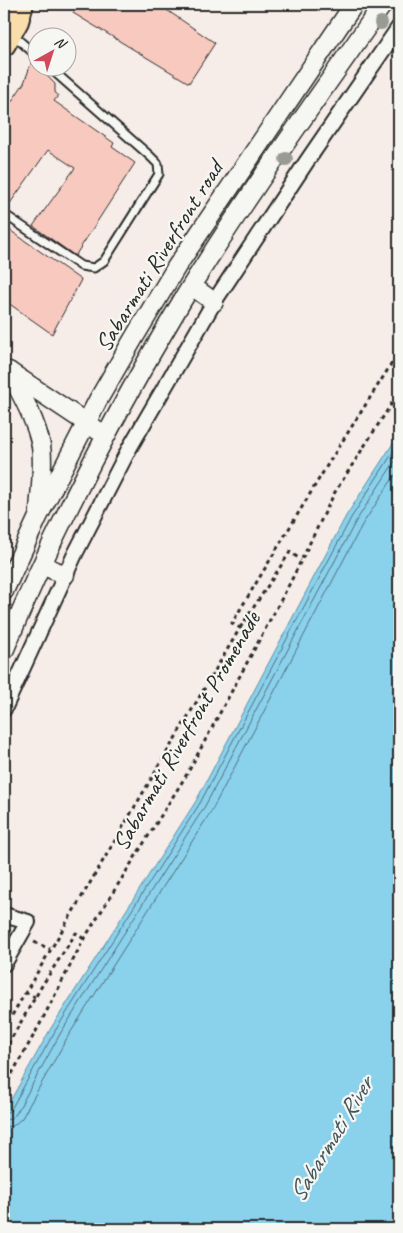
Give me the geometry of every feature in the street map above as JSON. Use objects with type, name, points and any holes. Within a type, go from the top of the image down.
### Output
[{"type":"main road","points":[[7,38],[17,21],[22,4]]},
{"type":"street","name":"Sabarmati Riverfront road","points":[[4,591],[38,517],[121,360],[177,266],[354,4]]},
{"type":"street","name":"Sabarmati Riverfront road","points":[[106,436],[192,286],[254,190],[383,4]]},
{"type":"street","points":[[4,709],[65,575],[130,447],[214,302],[312,153],[399,27]]},
{"type":"street","points":[[192,286],[214,302]]},
{"type":"street","points":[[4,651],[24,601],[106,436],[6,369]]},
{"type":"street","points":[[6,369],[24,400],[41,446],[38,517]]},
{"type":"street","points":[[42,565],[65,575]]},
{"type":"street","points":[[4,915],[28,922],[4,964]]},
{"type":"lane","points":[[7,38],[28,51]]},
{"type":"lane","points":[[4,214],[81,266],[94,268],[104,261],[160,174],[158,164],[150,156],[61,78]]},
{"type":"path","points":[[240,628],[232,623],[328,464],[399,352]]},
{"type":"path","name":"Sabarmati Riverfront Promenade","points":[[4,1088],[84,939],[187,774],[335,492],[399,392]]},
{"type":"path","points":[[4,1029],[240,628],[290,552],[301,560]]},
{"type":"path","points":[[4,1051],[35,997],[76,933],[84,939]]},
{"type":"path","points":[[25,992],[35,997]]},
{"type":"path","points":[[4,1067],[12,1073]]},
{"type":"water","name":"Sabarmati River","points":[[399,434],[399,1229],[4,1229],[4,1112],[51,1028],[196,801],[346,516]]},
{"type":"building","points":[[80,4],[158,4],[215,43],[189,83],[73,13]]},
{"type":"building","points":[[28,72],[28,78],[49,78],[55,84],[55,92],[58,96],[54,101],[114,143],[112,147],[135,163],[75,256],[33,226],[75,168],[48,150],[6,209],[4,208],[4,113],[24,83]]},
{"type":"building","points":[[4,226],[81,280],[52,334],[4,300]]}]
